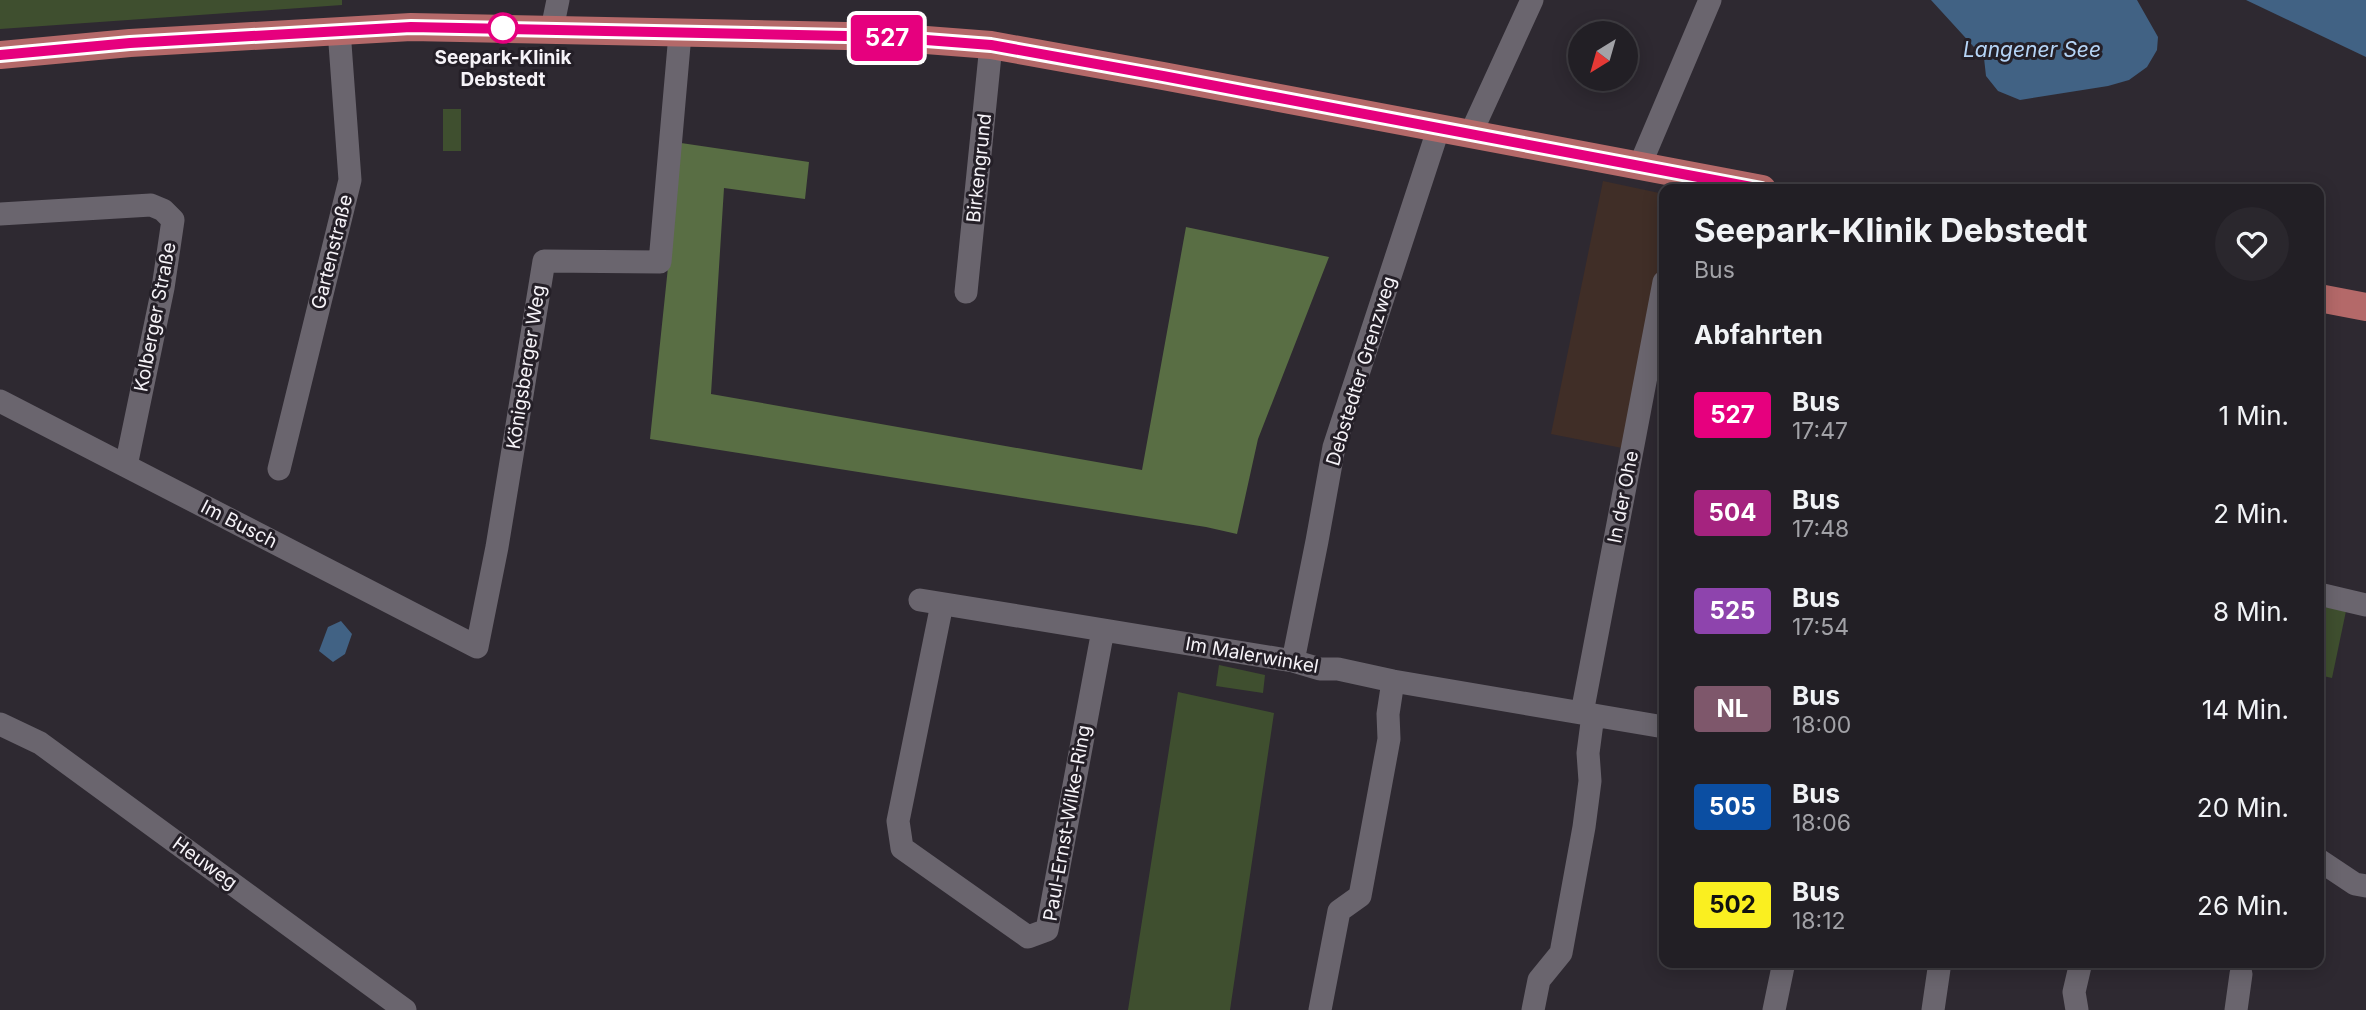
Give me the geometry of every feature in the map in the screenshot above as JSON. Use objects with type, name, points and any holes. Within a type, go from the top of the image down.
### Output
[{"type":"main road","points":[[0,55],[130,43],[411,27],[872,37],[991,45],[1640,165],[1683,181],[1713,184]]},
{"type":"main road","points":[[2324,299],[2366,307]]},
{"type":"street","points":[[552,29],[558,0]]},
{"type":"street","points":[[1471,133],[1532,0]]},
{"type":"street","points":[[1640,165],[1710,0]]},
{"type":"street","name":"Gartenstraße","points":[[279,469],[350,180],[339,30]]},
{"type":"street","name":"Königsberger Weg","points":[[477,647],[497,547],[544,261],[660,262],[680,34]]},
{"type":"street","name":"Birkengrund","points":[[966,292],[991,45]]},
{"type":"street","name":"Debstedter Grenzweg","points":[[1293,661],[1334,447],[1439,127]]},
{"type":"street","name":"Kolberger Straße","points":[[0,214],[151,205],[163,209],[173,220],[163,288],[126,466]]},
{"type":"street","name":"In der Ohe","points":[[1533,1010],[1539,981],[1561,953],[1586,816],[1590,781],[1587,714],[1659,310]]},
{"type":"street","name":"Im Busch","points":[[0,401],[477,647]]},
{"type":"street","points":[[2324,595],[2366,605]]},
{"type":"street","name":"Im Malerwinkel","points":[[931,602],[1293,661],[1320,669],[1338,669],[1393,681],[1659,726]]},
{"type":"street","name":"Paul-Ernst-Wilke-Ring","points":[[931,602],[898,821],[902,848],[1028,937],[1047,930],[1103,629]]},
{"type":"street","points":[[1320,1010],[1339,911],[1360,897],[1389,738],[1388,715],[1393,681]]},
{"type":"street","name":"Heuweg","points":[[0,724],[40,743],[405,1010]]},
{"type":"street","points":[[2324,863],[2355,884],[2366,886]]},
{"type":"street","points":[[1774,1010],[1783,968]]},
{"type":"street","points":[[1933,1010],[1939,968]]},
{"type":"street","points":[[2077,1010],[2074,992],[2080,968]]},
{"type":"street","points":[[2236,1010],[2241,974]]},
{"type":"shaded area","points":[[1603,181],[1659,193],[1659,266],[1622,448],[1551,434]]},
{"type":"green space","points":[[0,0],[342,0],[342,5],[0,29]]},
{"type":"green space","points":[[443,109],[461,109],[461,151],[443,151]]},
{"type":"green space","points":[[681,143],[809,162],[805,199],[724,188],[711,394],[1142,470],[1186,227],[1329,257],[1258,439],[1237,534],[650,439]]},
{"type":"green space","points":[[2324,607],[2346,611],[2332,678],[2324,676]]},
{"type":"green space","points":[[1219,665],[1265,675],[1263,693],[1216,686]]},
{"type":"green space","points":[[1178,692],[1274,713],[1230,1010],[1128,1010]]},
{"type":"water","name":"Langener See","points":[[1931,0],[2137,0],[2158,37],[2157,50],[2147,67],[2129,80],[2108,86],[2020,100],[1998,91],[1986,76],[1984,58]]},
{"type":"water","points":[[2246,0],[2366,0],[2366,57]]},
{"type":"water","points":[[341,621],[352,634],[345,654],[333,662],[319,651],[328,627]]},
{"type":"bus line","name":"527","points":[[0,55],[130,43],[411,27],[926,40],[991,45],[1738,184]]},
{"type":"place","name":"Seepark-Klinik Debstedt","points":[[503,28]]}]
